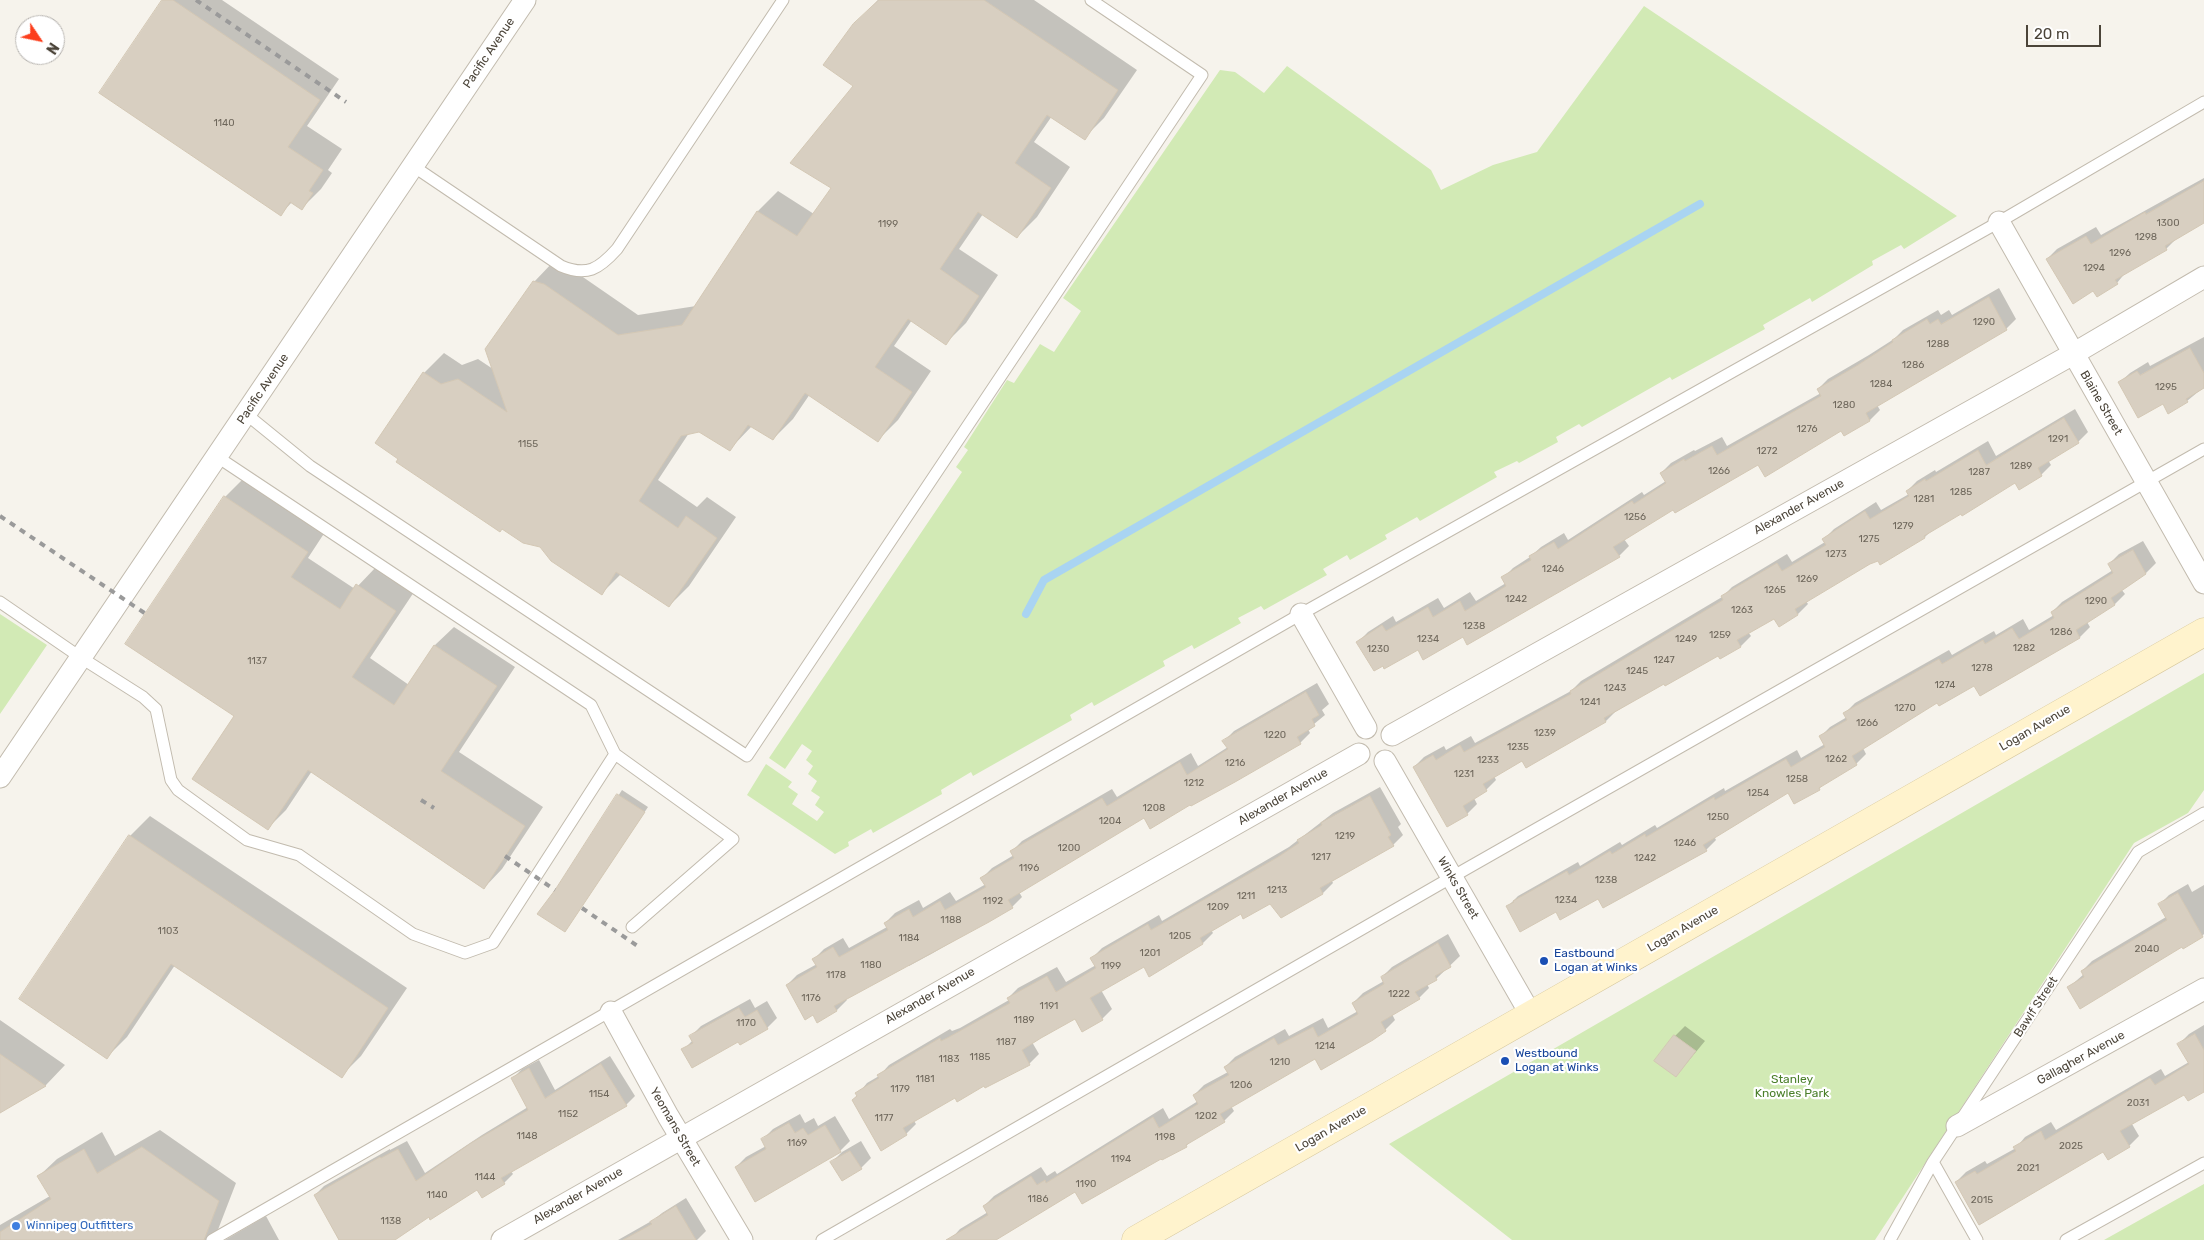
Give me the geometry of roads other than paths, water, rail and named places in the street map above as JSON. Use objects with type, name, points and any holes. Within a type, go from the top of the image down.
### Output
[{"type":"main road","name":"Logan Avenue","points":[[1136,1240],[2204,632]]},
{"type":"street","name":"Pacific Avenue","points":[[0,777],[525,0]]},
{"type":"street","name":"Blaine Street","points":[[1999,222],[2204,583]]},
{"type":"street","name":"Alexander Avenue","points":[[1392,735],[2073,354],[2204,277]]},
{"type":"street","points":[[1300,614],[1366,728]]},
{"type":"street","points":[[1377,726],[1392,735],[1394,741],[1393,752],[1385,761],[1368,762],[1359,754],[1357,742],[1366,728],[1377,726]]},
{"type":"street","name":"Alexander Avenue","points":[[502,1240],[1359,754]]},
{"type":"street","name":"Winks Street","points":[[1385,761],[1531,1015]]},
{"type":"street","name":"Gallagher Avenue","points":[[1957,1126],[2204,989]]},
{"type":"street","name":"Yeomans Street","points":[[611,1012],[680,1138],[742,1240]]},
{"type":"lane","points":[[413,166],[561,266],[582,272],[593,269],[606,261],[616,249],[783,0]]},
{"type":"lane","points":[[246,414],[326,476],[747,756],[1202,75],[1091,0]]},
{"type":"lane","points":[[212,1240],[1300,614],[1999,222],[2204,102]]},
{"type":"lane","points":[[822,1240],[2204,449]]},
{"type":"lane","points":[[216,456],[591,705],[615,754],[733,839],[632,927]]},
{"type":"lane","points":[[0,602],[80,657],[143,697],[156,709],[171,780],[178,790],[247,840],[299,855],[414,934],[465,953],[493,943],[615,754]]},
{"type":"lane","name":"Bawlf Street","points":[[1890,1240],[1933,1162],[2138,852],[2204,813]]},
{"type":"lane","points":[[1933,1162],[1977,1240]]},
{"type":"lane","points":[[2066,1240],[2204,1163]]},
{"type":"waterway","points":[[1026,614],[1044,580],[1700,204]]},
{"type":"railway","points":[[196,0],[346,102]]},
{"type":"railway","points":[[0,516],[146,614]]},
{"type":"railway","points":[[421,800],[434,808]]},
{"type":"railway","points":[[505,856],[555,890]]},
{"type":"railway","points":[[582,908],[639,947]]},
{"type":"place","name":"Eastbound Logan at Winks","points":[[1544,961]]},
{"type":"place","name":"Westbound Logan at Winks","points":[[1505,1061]]},
{"type":"place","name":"Winnipeg Outfitters","points":[[16,1226]]},
{"type":"park label","name":"Stanley Knowles Park","points":[[1792,1087]]}]
